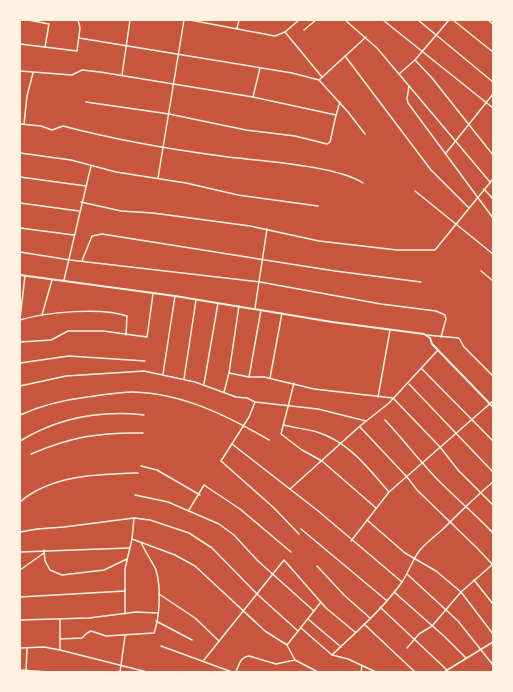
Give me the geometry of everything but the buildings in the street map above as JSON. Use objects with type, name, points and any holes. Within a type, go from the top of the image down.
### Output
[{"type":"street","points":[[28,20],[49,24],[46,47]]},
{"type":"street","points":[[20,44],[77,51],[79,38],[78,20]]},
{"type":"street","points":[[122,76],[130,20]]},
{"type":"street","points":[[158,178],[184,20]]},
{"type":"street","points":[[190,20],[275,36],[285,32],[299,20]]},
{"type":"street","points":[[237,28],[239,20]]},
{"type":"street","points":[[304,30],[316,20]]},
{"type":"street","points":[[344,20],[366,37],[410,86],[490,182]]},
{"type":"street","points":[[383,20],[422,53],[493,108]]},
{"type":"street","points":[[418,20],[493,82]]},
{"type":"street","points":[[398,74],[422,53],[449,20]]},
{"type":"street","points":[[453,20],[493,52]]},
{"type":"street","points":[[488,20],[493,24]]},
{"type":"street","points":[[285,32],[322,77]]},
{"type":"street","points":[[319,80],[366,37]]},
{"type":"street","points":[[79,38],[260,68],[319,80],[340,102],[365,134]]},
{"type":"street","points":[[345,56],[430,170],[469,208]]},
{"type":"street","points":[[415,60],[432,78],[493,155]]},
{"type":"street","points":[[253,97],[260,68]]},
{"type":"street","points":[[20,71],[72,75],[82,70],[253,97],[336,115]]},
{"type":"street","points":[[24,124],[26,96],[33,72]]},
{"type":"street","points":[[410,86],[407,99],[408,104],[493,218]]},
{"type":"street","points":[[446,153],[493,94]]},
{"type":"street","points":[[86,102],[169,114],[246,130],[295,136],[327,144],[330,142],[340,102]]},
{"type":"street","points":[[20,124],[52,130],[63,126],[116,140],[164,148],[308,167],[348,175],[364,183]]},
{"type":"street","points":[[20,153],[71,160],[116,172],[158,178],[238,195],[318,206]]},
{"type":"street","points":[[64,280],[66,268],[70,260],[81,202],[91,166]]},
{"type":"street","points":[[20,177],[86,186]]},
{"type":"street","points":[[81,202],[121,211],[153,213],[267,229],[319,241],[397,250],[429,251],[435,250],[454,224],[493,179]]},
{"type":"street","points":[[484,189],[493,199]]},
{"type":"street","points":[[415,191],[493,254]]},
{"type":"street","points":[[20,203],[79,211]]},
{"type":"street","points":[[20,228],[74,235]]},
{"type":"street","points":[[255,309],[267,229]]},
{"type":"street","points":[[82,261],[92,236],[102,234],[335,271],[421,282]]},
{"type":"street","points":[[20,252],[70,260],[260,282],[381,304],[436,311],[446,315],[441,338]]},
{"type":"street","points":[[481,271],[493,281]]},
{"type":"street","points":[[20,275],[175,296],[424,334],[441,338],[459,338],[464,347],[493,376]]},
{"type":"street","points":[[25,276],[20,319],[77,311],[107,312],[125,315],[128,319],[126,335]]},
{"type":"street","points":[[42,315],[52,280]]},
{"type":"street","points":[[20,342],[51,340],[68,332],[103,331],[147,337],[153,294]]},
{"type":"street","points":[[163,374],[175,296]]},
{"type":"street","points":[[184,379],[196,300]]},
{"type":"street","points":[[204,384],[218,303]]},
{"type":"street","points":[[224,392],[229,373],[239,306]]},
{"type":"street","points":[[249,377],[261,310]]},
{"type":"street","points":[[270,378],[282,313]]},
{"type":"street","points":[[378,397],[390,330]]},
{"type":"street","points":[[424,334],[430,338],[432,344],[493,407]]},
{"type":"street","points":[[290,490],[409,383],[438,350]]},
{"type":"street","points":[[20,363],[69,356],[144,361]]},
{"type":"street","points":[[422,369],[493,441]]},
{"type":"street","points":[[20,386],[66,376],[91,373],[144,371],[204,384],[255,402],[275,403],[289,407],[318,409],[366,421]]},
{"type":"street","points":[[229,373],[249,377],[258,376],[270,378],[314,389],[393,398],[440,447],[458,470],[481,491],[493,505]]},
{"type":"street","points":[[294,383],[289,407],[281,432],[282,436],[302,450],[322,461],[376,508]]},
{"type":"street","points":[[409,383],[456,432],[476,456],[493,472]]},
{"type":"street","points":[[20,415],[64,400],[132,392],[160,395],[189,402],[222,414],[269,440]]},
{"type":"street","points":[[351,541],[390,492],[493,400]]},
{"type":"street","points":[[255,402],[221,461],[273,507],[299,534]]},
{"type":"street","points":[[20,441],[51,426],[88,416],[108,413],[144,415]]},
{"type":"street","points":[[385,420],[408,443],[440,482],[466,505],[493,533]]},
{"type":"street","points":[[284,425],[316,432],[342,442],[362,461],[390,492]]},
{"type":"street","points":[[360,426],[417,490],[493,565],[461,592],[432,626],[419,634],[407,648]]},
{"type":"street","points":[[31,454],[63,441],[76,438],[117,432],[143,433]]},
{"type":"street","points":[[232,444],[317,510],[351,541],[402,582]]},
{"type":"street","points":[[141,466],[157,470],[200,495]]},
{"type":"street","points":[[20,502],[34,492],[64,481],[97,474],[138,472]]},
{"type":"street","points":[[332,655],[394,592],[402,582],[414,558],[433,536],[481,491],[493,482]]},
{"type":"street","points":[[189,510],[200,495],[204,485],[240,509],[291,552]]},
{"type":"street","points":[[135,495],[157,498],[189,510],[219,524],[234,535],[273,574],[314,611]]},
{"type":"street","points":[[125,614],[124,569],[132,539],[134,518]]},
{"type":"street","points":[[20,532],[41,528],[64,527],[134,518],[173,527],[199,538],[298,631]]},
{"type":"street","points":[[367,520],[405,554],[436,571],[461,592],[493,634]]},
{"type":"street","points":[[302,529],[386,600]]},
{"type":"street","points":[[132,539],[175,555],[195,566],[214,582],[244,612],[287,645],[295,660],[318,672]]},
{"type":"street","points":[[60,639],[82,638],[91,631],[106,636],[125,636],[152,634],[155,631],[157,613],[160,606],[156,570],[141,542]]},
{"type":"street","points":[[20,552],[129,548]]},
{"type":"street","points":[[44,550],[45,561],[50,570],[62,575],[104,570],[127,559]]},
{"type":"street","points":[[20,570],[44,553]]},
{"type":"street","points":[[204,660],[219,640],[244,612],[284,560],[321,602],[355,633]]},
{"type":"street","points":[[317,566],[349,600],[370,618]]},
{"type":"street","points":[[407,573],[446,609],[468,632],[493,666]]},
{"type":"street","points":[[474,580],[493,604]]},
{"type":"street","points":[[20,597],[125,591]]},
{"type":"street","points":[[394,592],[454,645],[466,658]]},
{"type":"street","points":[[159,594],[195,618],[219,640]]},
{"type":"street","points":[[287,645],[321,602]]},
{"type":"street","points":[[380,607],[447,670]]},
{"type":"street","points":[[20,620],[60,620],[144,612],[157,613]]},
{"type":"street","points":[[308,619],[341,647]]},
{"type":"street","points":[[60,620],[60,650]]},
{"type":"street","points":[[156,621],[192,640]]},
{"type":"street","points":[[364,624],[415,672]]},
{"type":"street","points":[[301,628],[332,655],[348,659],[376,672]]},
{"type":"street","points":[[120,672],[125,636]]},
{"type":"street","points":[[444,672],[493,642]]},
{"type":"street","points":[[161,646],[204,660],[232,672]]},
{"type":"street","points":[[20,648],[44,647],[60,650],[147,672]]},
{"type":"street","points":[[26,671],[27,648]]},
{"type":"street","points":[[236,672],[245,656],[276,664],[295,660]]},
{"type":"street","points":[[361,672],[362,666]]},
{"type":"street","points":[[20,670],[49,672]]}]
